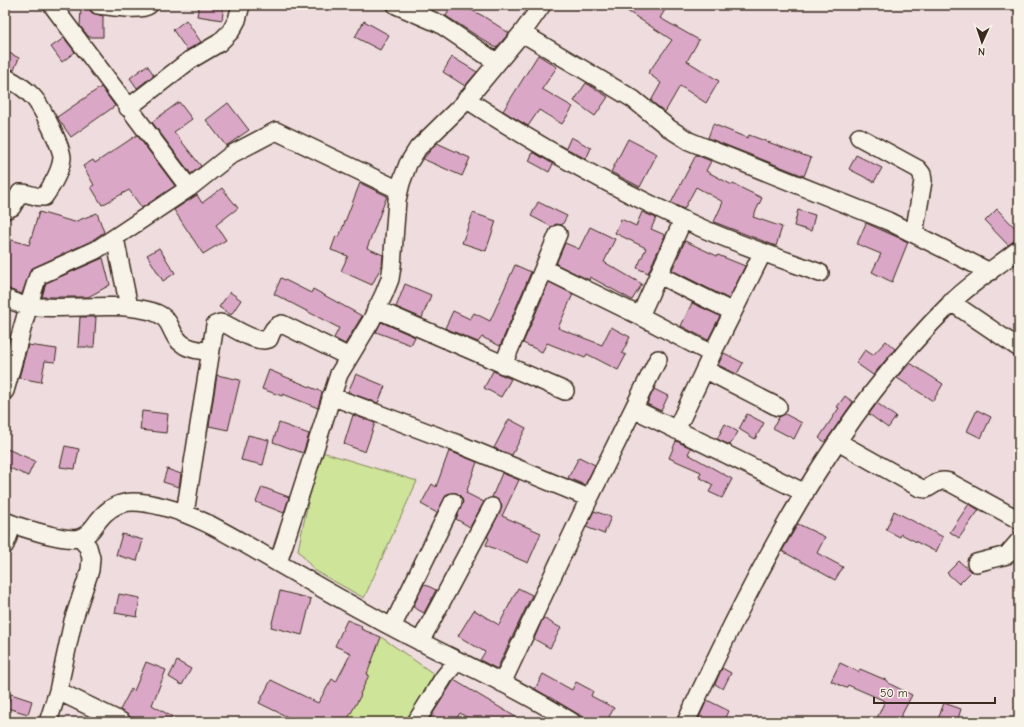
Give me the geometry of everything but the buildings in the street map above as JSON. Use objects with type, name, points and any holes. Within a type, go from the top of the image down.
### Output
[{"type":"street","points":[[52,5],[189,188]]},
{"type":"street","points":[[98,5],[145,8],[149,5]]},
{"type":"street","points":[[128,108],[190,60],[219,43],[231,31],[237,20],[241,5]]},
{"type":"street","points":[[396,5],[440,24],[496,62]]},
{"type":"street","points":[[278,563],[339,374],[368,326],[384,294],[392,266],[399,190],[408,164],[418,148],[464,101],[522,33],[537,7]]},
{"type":"street","points":[[522,33],[632,99],[689,142],[888,221],[990,272]]},
{"type":"street","points":[[5,77],[24,88],[34,98],[52,130],[62,156],[61,166],[44,197],[20,193],[12,207],[5,210]]},
{"type":"street","points":[[464,101],[523,136],[683,220],[820,273]]},
{"type":"street","points":[[5,391],[28,306],[38,276],[96,250],[189,188],[232,154],[276,131],[399,190]]},
{"type":"street","points":[[859,137],[918,169],[922,174],[923,181],[914,234]]},
{"type":"street","points":[[640,316],[683,220]]},
{"type":"street","points":[[503,365],[558,234]]},
{"type":"street","points":[[115,238],[129,307]]},
{"type":"street","points":[[686,722],[746,596],[805,493],[838,442],[910,346],[951,302],[1019,249]]},
{"type":"street","points":[[676,430],[763,252]]},
{"type":"street","points":[[544,269],[640,316],[778,407]]},
{"type":"street","points":[[659,275],[733,312]]},
{"type":"street","points":[[5,298],[28,306],[77,308],[129,307],[160,313],[167,319],[178,341],[185,346],[210,352]]},
{"type":"street","points":[[951,302],[1019,348]]},
{"type":"street","points":[[376,310],[565,391]]},
{"type":"street","points":[[185,513],[215,325],[220,323],[265,341],[269,339],[272,331],[277,326],[282,324],[349,357]]},
{"type":"street","points":[[502,683],[589,498],[658,359]]},
{"type":"street","points":[[331,396],[456,443],[589,498]]},
{"type":"street","points":[[634,409],[805,493]]},
{"type":"street","points":[[838,442],[920,488],[926,489],[935,482],[941,480],[950,482],[1019,520]]},
{"type":"street","points":[[5,545],[9,522],[69,539],[80,538],[91,531],[104,514],[114,505],[124,502],[139,502],[185,513],[223,532],[392,627],[502,683],[565,720]]},
{"type":"street","points":[[392,627],[453,502]]},
{"type":"street","points":[[420,642],[492,507]]},
{"type":"street","points":[[48,722],[58,691],[73,622],[90,570],[91,558],[88,547],[80,538]]},
{"type":"street","points":[[976,563],[1007,555],[1019,541]]},
{"type":"street","points":[[416,722],[444,677],[457,661]]},
{"type":"street","points":[[58,691],[122,722]]},
{"type":"green space","points":[[319,451],[417,481],[364,598],[314,570],[298,550]]},
{"type":"green space","points":[[381,637],[434,674],[407,722],[338,722]]}]
